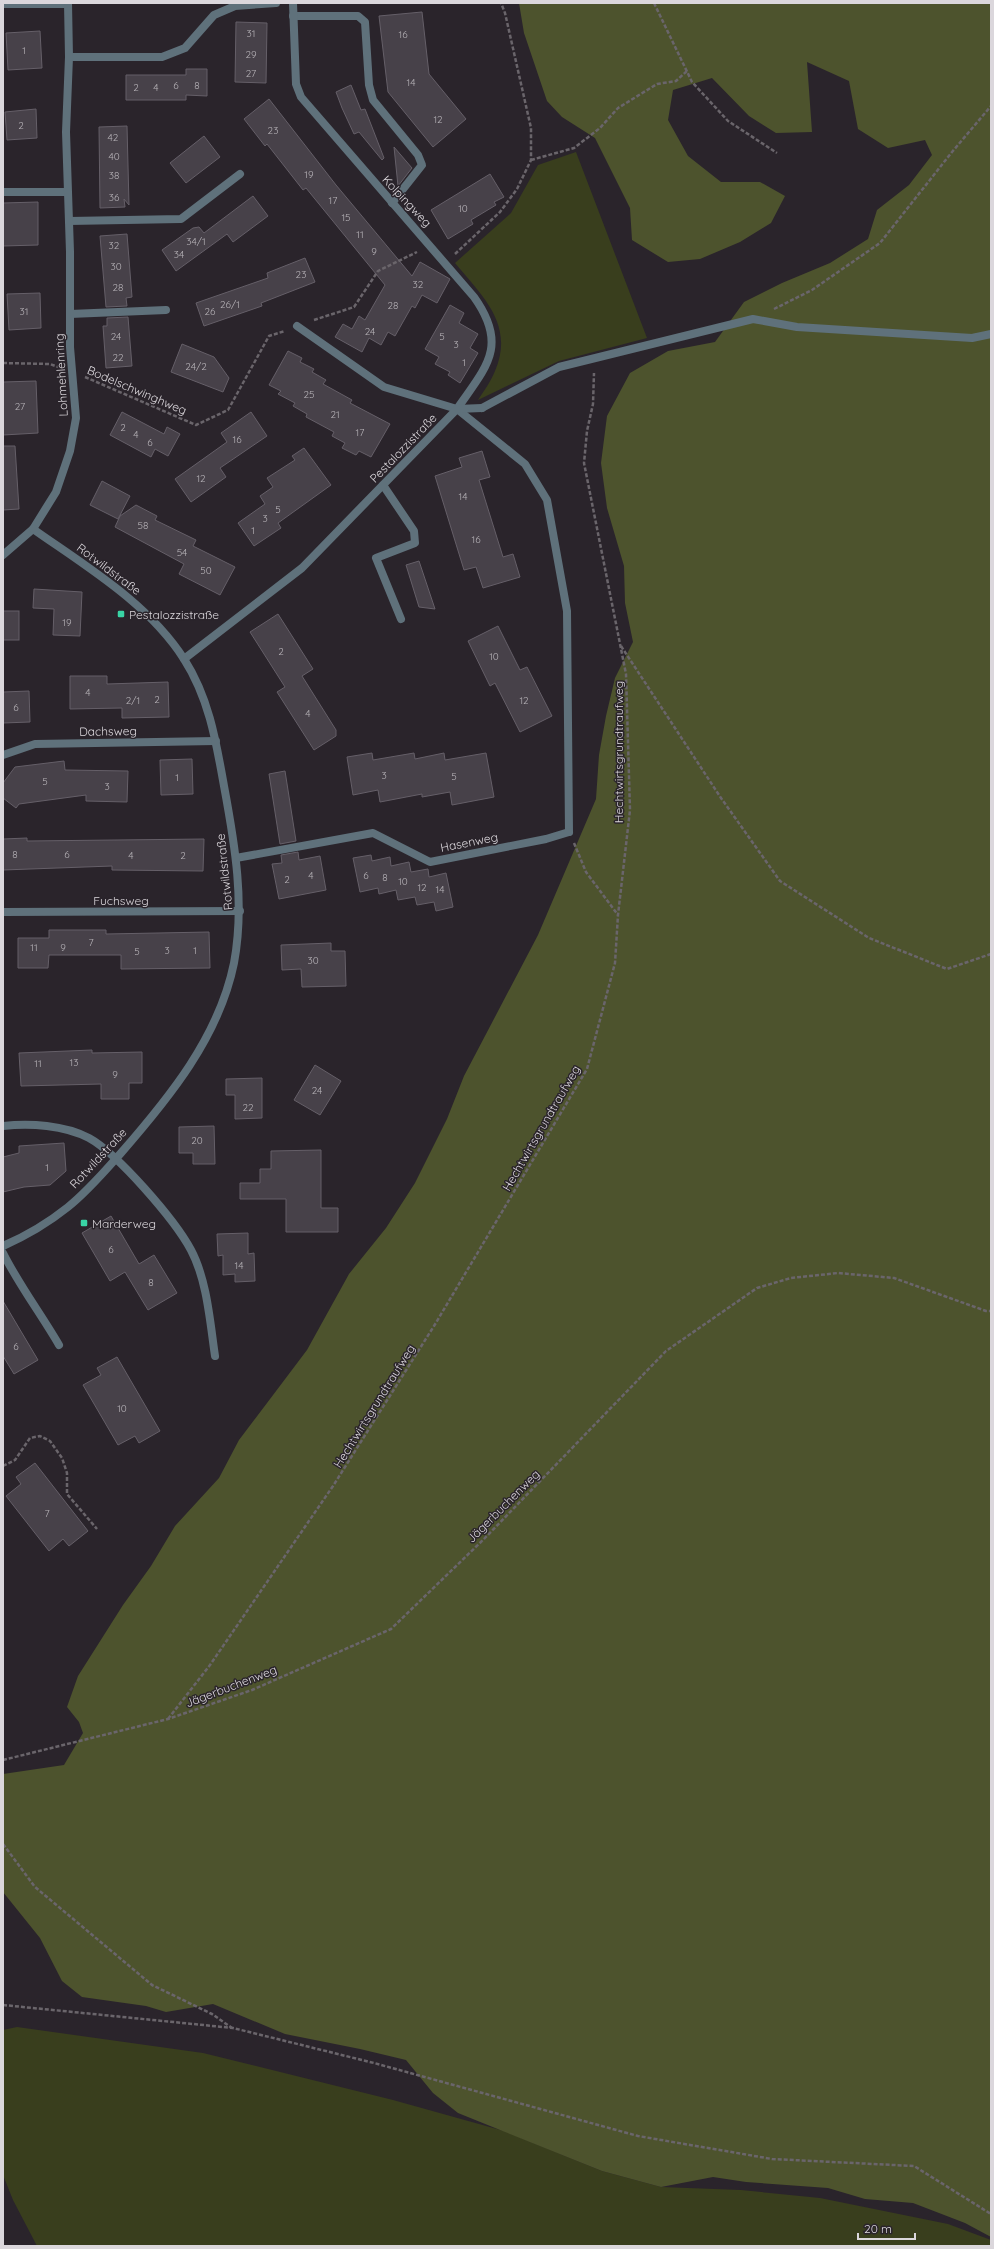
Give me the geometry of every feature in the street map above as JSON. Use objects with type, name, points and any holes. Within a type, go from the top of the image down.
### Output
[{"type":"street","points":[[69,57],[162,57],[185,48],[214,15],[235,6],[276,3]]},
{"type":"street","name":"Kolpingweg","points":[[293,3],[296,84],[300,97],[446,263],[485,312],[493,343],[486,366],[457,409]]},
{"type":"street","points":[[3,4],[68,4]]},
{"type":"street","name":"Lohmehlenring","points":[[3,555],[33,529],[56,492],[70,451],[76,418],[72,372],[67,192],[66,132],[69,57],[68,4]]},
{"type":"street","points":[[293,16],[358,16],[365,22],[369,85],[373,100],[418,155],[422,165],[392,203]]},
{"type":"street","points":[[69,221],[181,219],[240,174]]},
{"type":"street","points":[[3,192],[67,192]]},
{"type":"street","points":[[70,314],[166,310]]},
{"type":"street","points":[[594,358],[753,319],[797,327],[972,338],[991,334]]},
{"type":"street","name":"Pestalozzistraße","points":[[298,326],[384,387],[457,409],[482,408],[559,367],[594,358]]},
{"type":"street","points":[[457,409],[525,464],[547,500],[567,611],[569,832]]},
{"type":"street","name":"Pestalozzistraße","points":[[184,659],[302,568],[457,409]]},
{"type":"street","points":[[383,485],[414,531],[415,543],[376,558],[401,619]]},
{"type":"street","name":"Rotwildstraße","points":[[3,1246],[48,1222],[89,1188],[148,1122],[193,1061],[219,1012],[233,964],[240,911],[236,858],[216,741],[208,706],[184,659],[170,639],[135,602],[33,529]]},
{"type":"street","name":"Dachsweg","points":[[3,755],[35,744],[216,741]]},
{"type":"street","name":"Hasenweg","points":[[236,858],[373,833],[430,862],[546,839],[569,832]]},
{"type":"street","name":"Fuchsweg","points":[[3,912],[240,911]]},
{"type":"street","points":[[3,1126],[18,1125],[62,1128],[89,1138],[115,1159],[157,1202],[191,1250],[207,1300],[215,1356]]},
{"type":"street","points":[[3,1253],[14,1274],[31,1298],[59,1346]]},
{"type":"path","points":[[446,263],[500,212],[517,189],[531,160],[531,128],[505,13],[500,3]]},
{"type":"path","points":[[654,3],[688,70],[692,82],[728,121],[777,153]]},
{"type":"path","points":[[531,160],[574,148],[600,128],[618,108],[657,84],[676,81],[688,70]]},
{"type":"path","points":[[753,319],[812,290],[880,243],[952,152],[991,106]]},
{"type":"path","name":"Hechtwirtsgrundtraufweg","points":[[168,1719],[210,1665],[333,1486],[434,1326],[587,1069],[616,963],[618,914],[630,810],[626,674],[584,463],[587,431],[593,404],[594,358]]},
{"type":"path","name":"Bodelschwinghweg","points":[[3,364],[50,364],[196,425]]},
{"type":"path","points":[[621,645],[721,798],[780,881],[869,938],[947,969],[991,954]]},
{"type":"path","points":[[569,832],[586,872],[618,914]]},
{"type":"path","name":"Jägerbuchenweg","points":[[3,1760],[168,1719],[252,1690],[391,1629],[484,1539],[666,1351],[757,1288],[791,1278],[838,1273],[894,1278],[986,1311],[991,1311]]},
{"type":"path","points":[[3,1466],[15,1460],[30,1438],[40,1436],[50,1441],[62,1458],[67,1473],[68,1494],[97,1529]]},
{"type":"path","points":[[3,1844],[35,1887],[152,1985],[212,2014],[233,2028]]},
{"type":"path","points":[[3,2005],[233,2028],[374,2064],[638,2136],[772,2159],[914,2166],[991,2214]]},
{"type":"green space","points":[[519,3],[991,3],[991,2237],[965,2223],[913,2203],[865,2199],[828,2188],[746,2182],[713,2177],[661,2187],[602,2171],[458,2113],[433,2093],[406,2060],[285,2034],[213,2004],[166,2012],[146,2006],[82,1997],[62,1981],[40,1938],[3,1892],[3,1774],[64,1765],[83,1733],[79,1722],[67,1707],[78,1676],[123,1605],[151,1566],[175,1526],[219,1478],[239,1440],[307,1350],[349,1274],[386,1228],[415,1183],[447,1119],[464,1076],[538,935],[596,799],[599,755],[606,716],[615,678],[633,642],[625,603],[624,566],[607,508],[601,463],[607,416],[630,373],[668,351],[715,342],[744,302],[782,283],[830,263],[868,239],[877,210],[909,185],[932,155],[925,140],[888,148],[858,129],[849,81],[807,62],[812,132],[776,133],[749,116],[712,78],[673,90],[668,120],[688,156],[721,182],[760,182],[785,196],[771,223],[740,242],[700,259],[668,262],[632,240],[630,208],[595,138],[562,117],[547,101],[524,33]]},
{"type":"green space","points":[[576,152],[647,338],[559,361],[478,400],[495,371],[500,354],[501,339],[493,312],[485,299],[455,263],[511,213],[538,165]]},
{"type":"green space","points":[[17,2027],[203,2053],[393,2100],[504,2131],[602,2171],[661,2187],[741,2190],[820,2198],[948,2224],[991,2240],[991,2246],[37,2246],[13,2200],[3,2175],[3,2030]]},
{"type":"building","points":[[422,12],[429,74],[466,119],[433,147],[388,92],[379,16]]},
{"type":"building","points":[[236,22],[267,23],[266,83],[235,82]]},
{"type":"building","points":[[40,31],[42,68],[8,70],[6,33]]},
{"type":"building","points":[[186,69],[207,69],[207,96],[186,95],[186,100],[126,100],[126,75],[186,75]]},
{"type":"building","points":[[351,85],[361,110],[365,109],[384,158],[382,160],[359,132],[354,134],[342,108],[336,92]]},
{"type":"building","points":[[269,99],[336,185],[412,276],[420,262],[450,279],[437,303],[422,295],[415,308],[412,306],[395,336],[388,332],[381,345],[369,338],[362,352],[335,337],[343,324],[352,329],[359,316],[365,320],[385,285],[306,188],[303,190],[267,144],[265,146],[244,119]]},
{"type":"building","points":[[36,109],[37,138],[7,140],[5,112]]},
{"type":"building","points":[[127,126],[129,205],[124,199],[125,207],[100,208],[99,127]]},
{"type":"building","points":[[204,136],[220,157],[186,183],[170,163]]},
{"type":"building","points":[[394,147],[412,168],[398,186]]},
{"type":"building","points":[[490,174],[504,197],[494,202],[496,205],[471,220],[473,224],[448,239],[431,210]]},
{"type":"building","points":[[253,196],[268,216],[233,242],[227,234],[176,271],[162,250],[193,228],[199,227],[204,233]]},
{"type":"building","points":[[38,202],[38,245],[3,246],[3,203]]},
{"type":"building","points":[[127,234],[132,297],[126,298],[127,306],[106,307],[100,236]]},
{"type":"building","points":[[305,258],[315,282],[261,303],[262,306],[204,326],[196,303],[268,278],[267,273]]},
{"type":"building","points":[[40,293],[41,328],[9,330],[7,294]]},
{"type":"building","points":[[450,305],[464,313],[459,323],[478,334],[470,348],[478,353],[460,383],[448,375],[450,372],[435,364],[439,357],[425,349]]},
{"type":"building","points":[[128,317],[132,366],[106,368],[103,326],[107,326],[107,318]]},
{"type":"building","points":[[182,344],[214,357],[229,378],[223,392],[171,372]]},
{"type":"building","points":[[288,351],[302,358],[300,362],[314,369],[312,372],[326,380],[323,384],[352,400],[350,403],[390,424],[371,457],[359,451],[356,455],[342,448],[345,443],[332,436],[334,432],[306,417],[307,414],[293,406],[295,403],[278,394],[281,391],[269,385]]},
{"type":"building","points":[[36,381],[38,433],[3,435],[3,382]]},
{"type":"building","points":[[122,412],[164,434],[167,427],[180,434],[168,456],[155,449],[151,457],[110,435]]},
{"type":"building","points":[[251,412],[267,436],[220,468],[226,477],[191,502],[175,479],[227,442],[221,433]]},
{"type":"building","points":[[3,446],[15,446],[19,509],[3,510]]},
{"type":"building","points":[[304,448],[331,485],[278,523],[281,528],[254,546],[238,523],[265,504],[260,496],[273,487],[267,478],[295,460],[292,456]]},
{"type":"building","points":[[482,451],[490,477],[479,480],[503,557],[513,554],[520,577],[483,588],[476,567],[464,570],[435,476],[462,467],[459,458]]},
{"type":"building","points":[[102,481],[130,496],[118,519],[90,505]]},
{"type":"building","points":[[136,505],[157,516],[155,520],[196,540],[193,546],[235,567],[220,595],[179,574],[184,564],[115,527],[120,516]]},
{"type":"building","points":[[419,561],[435,609],[419,607],[406,565]]},
{"type":"building","points":[[34,589],[82,592],[80,636],[53,635],[54,609],[33,608]]},
{"type":"building","points":[[3,611],[19,611],[19,640],[3,640]]},
{"type":"building","points":[[278,614],[313,669],[302,676],[336,730],[336,736],[314,750],[277,692],[285,687],[250,632]]},
{"type":"building","points":[[498,626],[520,670],[527,667],[552,716],[520,732],[495,683],[490,686],[468,641]]},
{"type":"building","points":[[70,676],[107,676],[107,684],[168,682],[169,717],[122,718],[122,708],[70,709]]},
{"type":"building","points":[[29,691],[30,722],[3,723],[3,692]]},
{"type":"building","points":[[372,753],[373,760],[414,753],[415,759],[444,753],[445,760],[486,753],[494,797],[452,805],[450,792],[422,797],[422,794],[380,802],[378,790],[353,795],[347,757]]},
{"type":"building","points":[[192,759],[193,794],[161,795],[160,760]]},
{"type":"building","points":[[64,761],[65,770],[128,771],[127,802],[86,801],[86,795],[19,804],[16,808],[3,798],[3,783],[15,767]]},
{"type":"building","points":[[285,771],[296,841],[280,844],[269,774]]},
{"type":"building","points":[[27,838],[27,841],[204,839],[203,871],[112,870],[112,866],[3,870],[3,839]]},
{"type":"building","points":[[298,852],[299,860],[320,856],[326,890],[279,899],[272,864],[282,863],[281,855]]},
{"type":"building","points":[[371,855],[372,861],[390,857],[391,866],[409,862],[411,872],[428,869],[429,877],[446,873],[453,907],[436,911],[434,902],[417,905],[415,897],[398,900],[396,890],[379,894],[378,888],[360,892],[353,858]]},
{"type":"building","points":[[49,930],[106,930],[106,934],[209,932],[210,968],[121,969],[121,955],[49,955],[48,968],[18,968],[18,938],[49,938]]},
{"type":"building","points":[[331,943],[331,951],[345,951],[346,986],[302,987],[301,969],[282,970],[281,945]]},
{"type":"building","points":[[92,1050],[92,1053],[142,1052],[142,1083],[129,1083],[129,1099],[101,1099],[101,1084],[21,1086],[19,1053]]},
{"type":"building","points":[[315,1065],[341,1081],[320,1115],[294,1100]]},
{"type":"building","points":[[262,1078],[262,1118],[235,1119],[235,1095],[226,1095],[226,1079]]},
{"type":"building","points":[[214,1126],[215,1164],[193,1164],[193,1153],[179,1153],[179,1127]]},
{"type":"building","points":[[64,1143],[66,1171],[50,1185],[24,1187],[3,1192],[3,1157],[19,1153],[19,1146]]},
{"type":"building","points":[[321,1150],[321,1208],[338,1208],[338,1232],[286,1232],[286,1199],[240,1199],[240,1183],[260,1183],[260,1169],[271,1169],[271,1151]]},
{"type":"building","points":[[111,1216],[139,1264],[154,1255],[177,1293],[148,1310],[125,1272],[110,1281],[82,1233]]},
{"type":"building","points":[[248,1233],[248,1254],[254,1253],[255,1281],[235,1282],[235,1274],[223,1275],[223,1255],[218,1256],[217,1234]]},
{"type":"building","points":[[3,1301],[38,1360],[14,1374],[3,1356]]},
{"type":"building","points":[[117,1357],[160,1431],[139,1443],[135,1436],[118,1445],[83,1385],[101,1375],[97,1368]]},
{"type":"building","points":[[35,1463],[88,1531],[69,1546],[63,1539],[49,1551],[6,1496],[21,1484],[16,1477]]},
{"type":"place","name":"Pestalozzistraße","points":[[121,614]]},
{"type":"place","name":"Marderweg","points":[[84,1223]]}]
